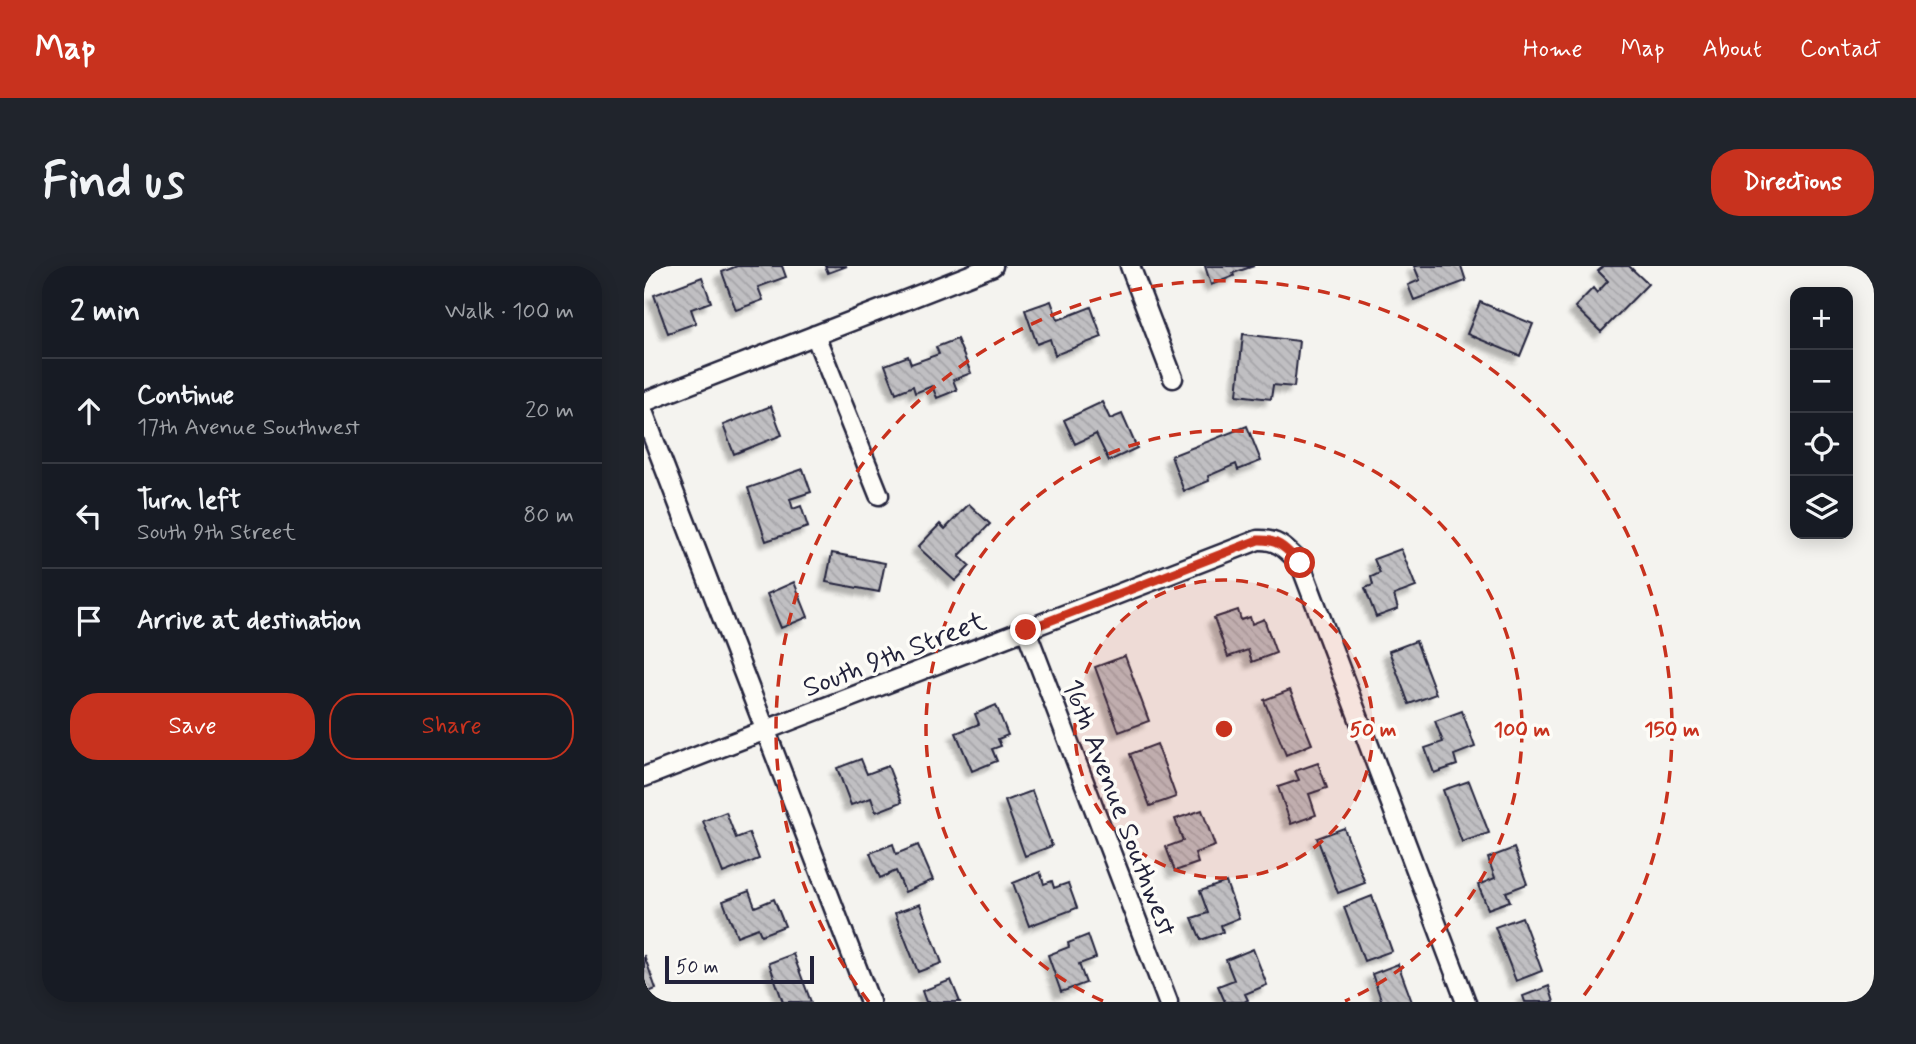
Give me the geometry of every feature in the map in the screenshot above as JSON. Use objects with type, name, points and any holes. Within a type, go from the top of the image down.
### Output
[{"type":"street","points":[[644,402],[993,266]]},
{"type":"street","points":[[1130,266],[1173,378]]},
{"type":"street","points":[[815,335],[879,495]]},
{"type":"street","points":[[644,414],[870,1002]]},
{"type":"street","name":"South 9th Street","points":[[644,777],[1258,540],[1280,543],[1300,563],[1466,1002]]},
{"type":"street","name":"16th Avenue Southwest","points":[[1026,630],[1168,1002]]},
{"type":"building","points":[[737,266],[782,266],[786,277],[758,287],[763,300],[736,310],[722,272]]},
{"type":"building","points":[[825,266],[847,266],[828,273]]},
{"type":"building","points":[[1205,266],[1254,266],[1211,285]]},
{"type":"building","points":[[1414,266],[1461,266],[1466,281],[1414,300],[1408,285],[1420,280]]},
{"type":"building","points":[[1604,266],[1629,266],[1648,284],[1601,332],[1575,307],[1593,288],[1597,293],[1608,281],[1598,271]]},
{"type":"building","points":[[702,277],[711,302],[691,309],[696,323],[668,333],[654,295]]},
{"type":"building","points":[[1051,301],[1058,320],[1091,307],[1102,337],[1055,355],[1050,339],[1037,344],[1025,310]]},
{"type":"building","points":[[1480,302],[1533,324],[1520,356],[1467,334]]},
{"type":"building","points":[[1243,334],[1299,341],[1294,387],[1273,385],[1271,399],[1237,395]]},
{"type":"building","points":[[957,339],[971,373],[953,380],[957,390],[937,398],[932,386],[915,393],[913,386],[896,393],[885,365],[908,356],[911,364],[939,354],[936,347]]},
{"type":"building","points":[[1102,402],[1110,419],[1122,414],[1137,448],[1109,461],[1096,434],[1075,444],[1064,420]]},
{"type":"building","points":[[771,406],[782,435],[734,454],[723,425]]},
{"type":"building","points":[[1247,426],[1261,461],[1238,470],[1236,464],[1208,476],[1209,481],[1184,491],[1171,456]]},
{"type":"building","points":[[803,469],[811,492],[790,499],[793,509],[801,506],[808,527],[766,541],[748,488]]},
{"type":"building","points":[[969,504],[990,524],[959,556],[970,566],[955,581],[918,547],[940,524],[945,529]]},
{"type":"building","points":[[1401,549],[1416,587],[1394,595],[1398,609],[1376,617],[1365,588],[1373,585],[1371,577],[1380,573],[1374,559]]},
{"type":"building","points":[[832,553],[885,563],[879,592],[826,582]]},
{"type":"building","points":[[794,582],[808,617],[781,628],[767,594]]},
{"type":"building","points":[[1238,610],[1241,620],[1250,617],[1252,624],[1264,619],[1276,653],[1252,662],[1248,650],[1228,657],[1214,618]]},
{"type":"building","points":[[1416,641],[1436,694],[1409,704],[1389,651]]},
{"type":"building","points":[[1125,656],[1149,721],[1119,732],[1095,667]]},
{"type":"building","points":[[1290,690],[1312,744],[1286,755],[1264,700]]},
{"type":"building","points":[[996,705],[1008,735],[998,739],[1001,746],[992,749],[997,761],[972,771],[956,733],[979,724],[975,714]]},
{"type":"building","points":[[1462,711],[1475,747],[1454,755],[1457,765],[1434,773],[1425,748],[1443,742],[1435,721]]},
{"type":"building","points":[[1157,744],[1176,797],[1150,806],[1130,754]]},
{"type":"building","points":[[861,759],[867,774],[888,766],[902,802],[876,812],[871,798],[851,805],[837,768]]},
{"type":"building","points":[[1318,763],[1327,788],[1309,794],[1316,815],[1291,824],[1278,787],[1299,780],[1295,771]]},
{"type":"building","points":[[1469,781],[1489,833],[1462,842],[1443,790]]},
{"type":"building","points":[[1032,791],[1052,846],[1025,856],[1005,801]]},
{"type":"building","points":[[1202,810],[1215,846],[1195,853],[1198,863],[1175,871],[1166,847],[1183,841],[1175,819]]},
{"type":"building","points":[[726,812],[736,838],[749,833],[759,859],[723,873],[703,821]]},
{"type":"building","points":[[1344,828],[1365,883],[1338,893],[1317,838]]},
{"type":"building","points":[[893,844],[896,854],[918,845],[933,880],[905,892],[896,871],[880,878],[870,853]]},
{"type":"building","points":[[1514,848],[1527,884],[1506,892],[1510,901],[1488,909],[1478,885],[1495,878],[1488,858]]},
{"type":"building","points":[[1040,872],[1044,884],[1052,881],[1054,888],[1068,883],[1077,908],[1029,926],[1013,883]]},
{"type":"building","points":[[1226,882],[1239,918],[1221,925],[1223,932],[1201,940],[1192,918],[1208,913],[1200,891]]},
{"type":"building","points":[[749,891],[755,907],[774,899],[785,926],[761,935],[758,928],[737,936],[723,901]]},
{"type":"building","points":[[1372,896],[1392,951],[1364,961],[1344,907]]},
{"type":"building","points":[[920,904],[942,963],[918,972],[895,913]]},
{"type":"building","points":[[1522,917],[1542,971],[1516,981],[1495,927]]},
{"type":"building","points":[[1088,935],[1096,958],[1079,964],[1086,983],[1061,992],[1048,955],[1069,947],[1068,943]]},
{"type":"building","points":[[1253,949],[1267,985],[1245,994],[1248,1000],[1244,1002],[1225,1002],[1218,986],[1234,980],[1226,960]]},
{"type":"building","points":[[793,954],[811,1002],[783,1002],[769,963]]},
{"type":"building","points":[[644,955],[656,989],[644,994]]},
{"type":"building","points":[[1398,964],[1412,1002],[1382,1002],[1372,974]]},
{"type":"building","points":[[951,980],[960,1002],[926,1002],[922,991]]},
{"type":"building","points":[[1549,986],[1554,1002],[1525,1002],[1523,996]]},
{"type":"route","points":[[1026,630],[1258,540],[1280,543],[1300,563]]}]
